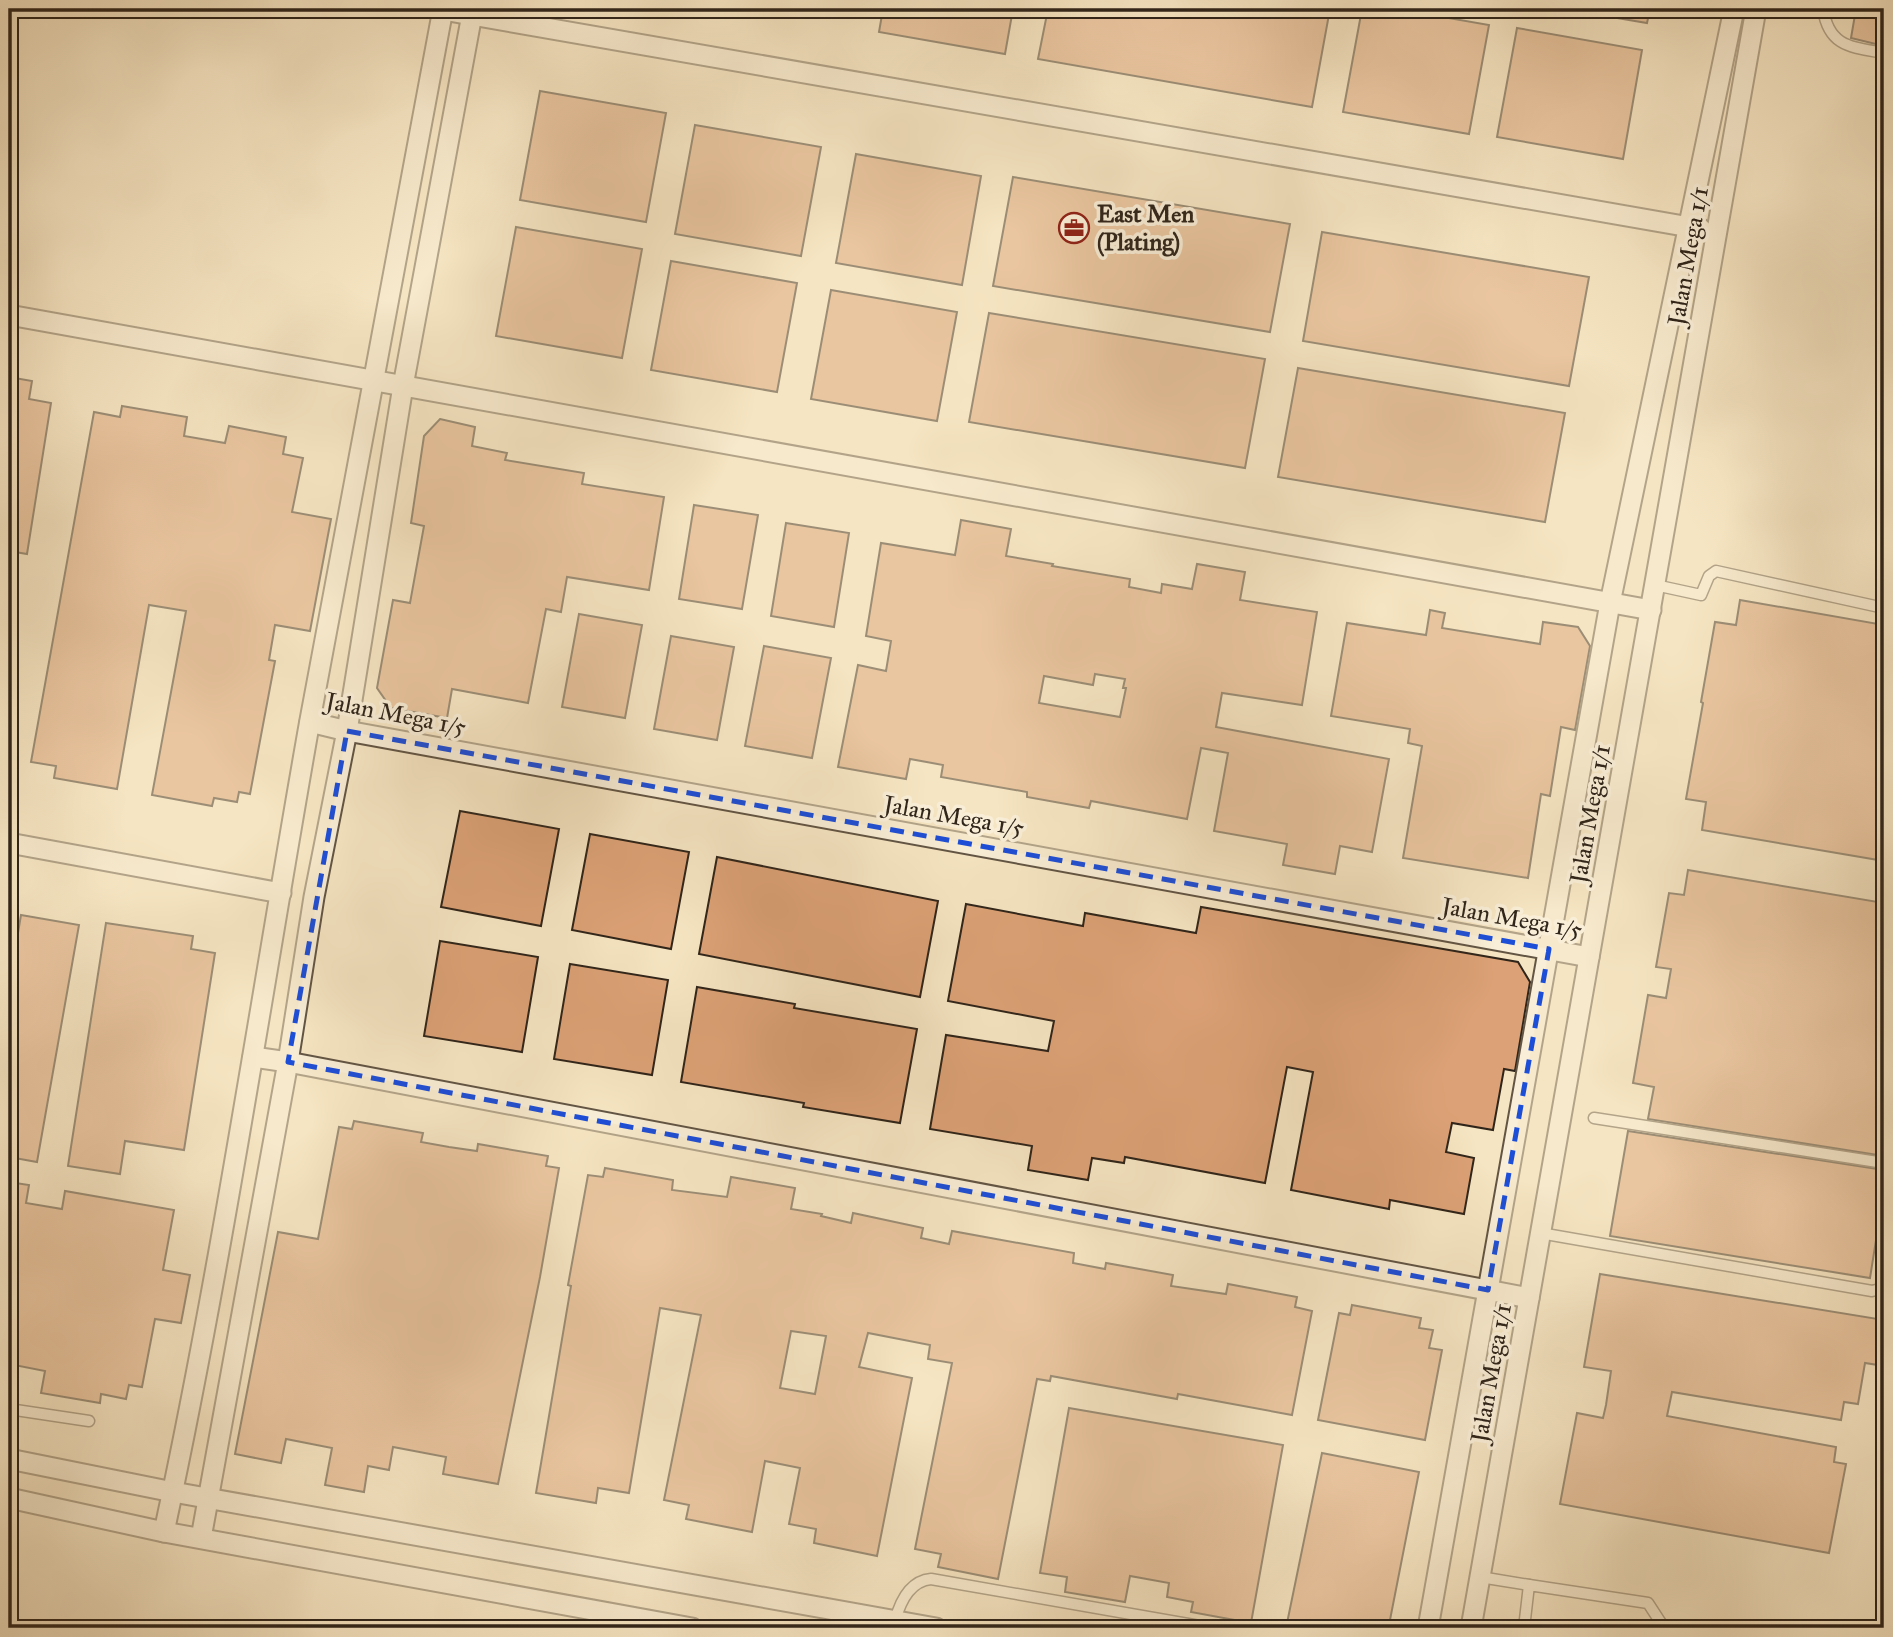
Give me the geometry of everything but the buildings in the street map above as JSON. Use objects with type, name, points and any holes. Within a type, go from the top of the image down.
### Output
[{"type":"street","points":[[164,1532],[253,1057],[372,381],[443,9],[1689,228],[1718,230]]},
{"type":"street","points":[[1428,1628],[1610,603],[1734,9]]},
{"type":"street","name":"Jalan Mega 1/1","points":[[1471,1628],[1756,9]]},
{"type":"street","points":[[201,1538],[288,1062],[314,897],[347,732],[403,386],[473,13]]},
{"type":"street","points":[[9,315],[1651,610]]},
{"type":"street","name":"Jalan Mega 1/5","points":[[310,722],[347,732],[1589,957]]},
{"type":"street","points":[[10,850],[281,893]]},
{"type":"street","points":[[253,1057],[1529,1298]]},
{"type":"street","points":[[9,1460],[173,1492],[936,1628]]},
{"type":"street","points":[[9,1498],[164,1532],[692,1628]]},
{"type":"lane","points":[[1823,9],[1825,22],[1833,36],[1846,46],[1884,53]]},
{"type":"lane","points":[[1655,585],[1701,595],[1709,576],[1716,572],[1884,608]]},
{"type":"lane","points":[[1594,1118],[1884,1163]]},
{"type":"lane","points":[[1540,1233],[1872,1291],[1884,1289]]},
{"type":"lane","points":[[9,1409],[89,1421]]},
{"type":"lane","points":[[1480,1577],[1648,1602],[1661,1623],[1660,1628]]},
{"type":"lane","points":[[895,1621],[902,1602],[917,1582],[931,1579],[1211,1628]]},
{"type":"lane","points":[[1524,1628],[1529,1585]]},
{"type":"highlighted area","points":[[347,731],[1549,949],[1488,1290],[288,1062]]},
{"type":"place","name":"East Men (Plating)","points":[[1074,228]]}]
